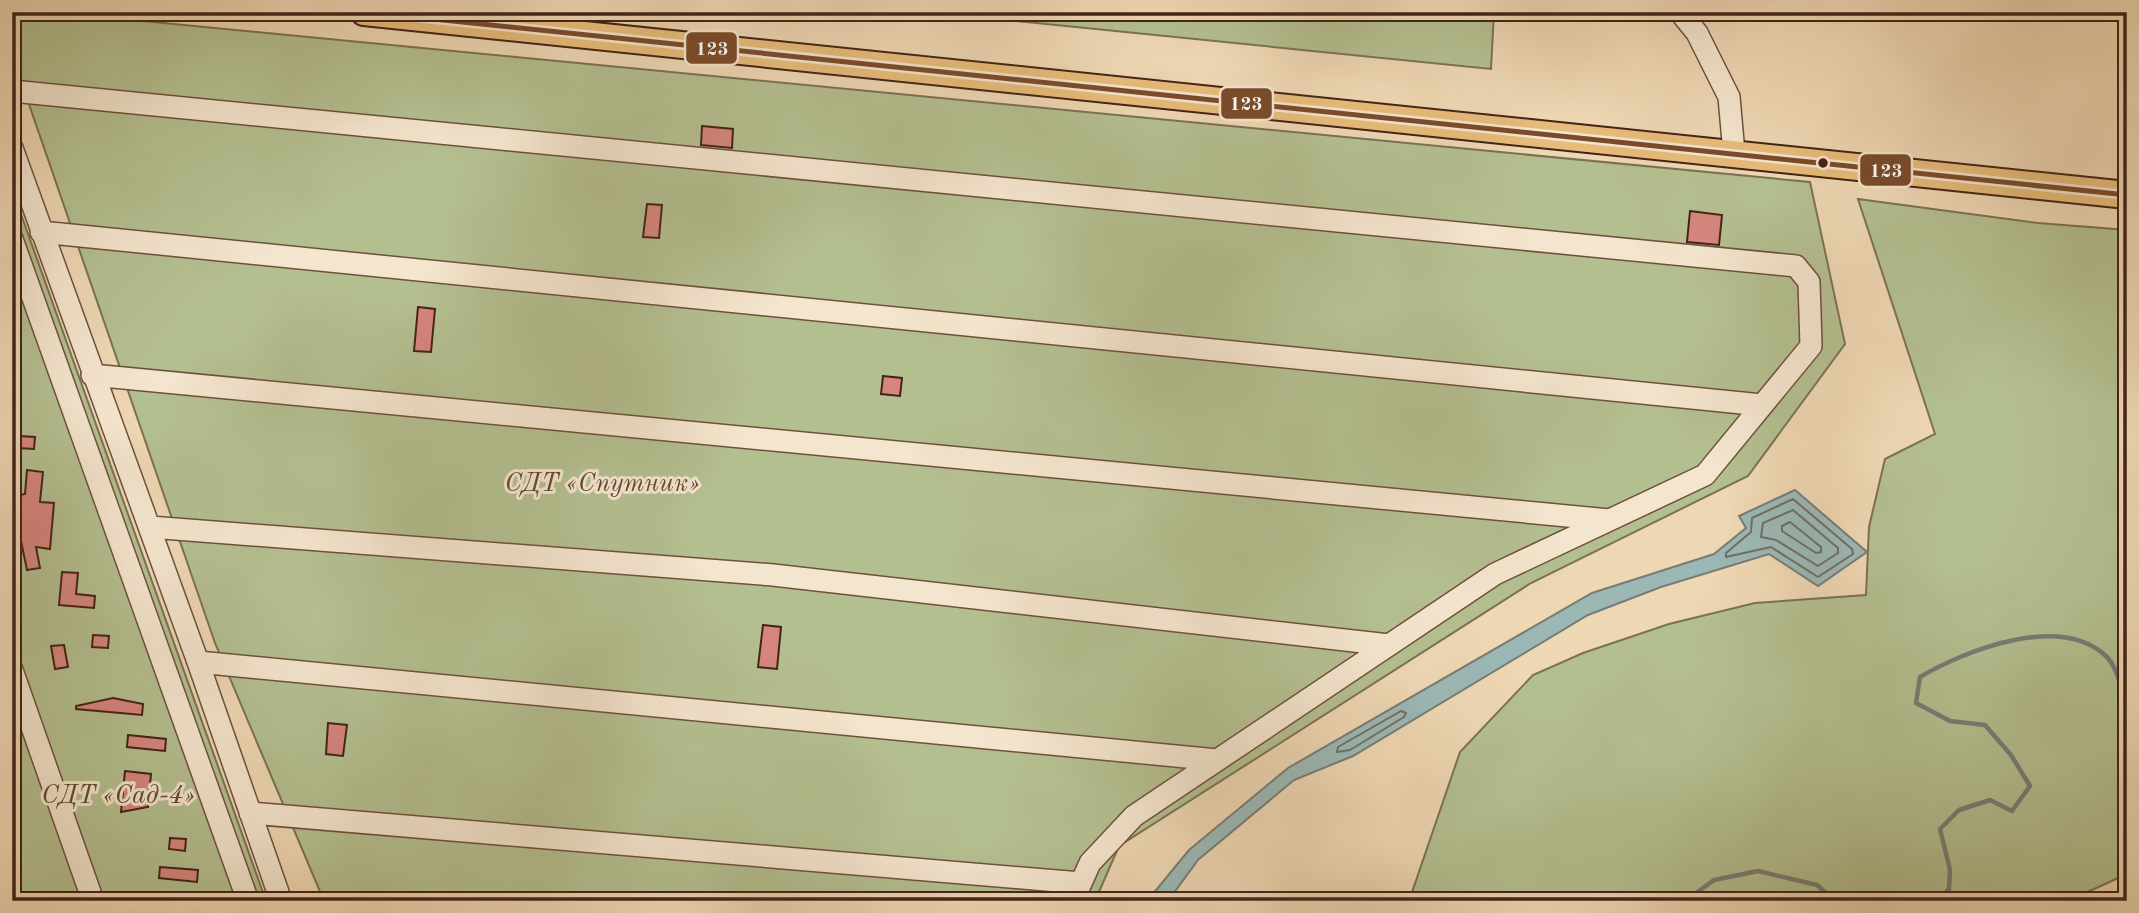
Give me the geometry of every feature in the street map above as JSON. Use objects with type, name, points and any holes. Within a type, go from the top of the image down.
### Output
[{"type":"main road","points":[[364,12],[2127,195]]},
{"type":"street","points":[[1680,12],[1698,33],[1729,97],[1734,153]]},
{"type":"street","points":[[12,91],[1796,266],[1809,282],[1811,346],[1705,475],[1495,573],[1134,816],[1090,863],[1077,892],[250,813]]},
{"type":"street","points":[[12,148],[92,375],[150,527],[281,901]]},
{"type":"street","points":[[41,232],[1762,405]]},
{"type":"street","points":[[12,239],[248,901]]},
{"type":"street","points":[[92,375],[1609,520]]},
{"type":"street","points":[[150,527],[772,575],[1389,645]]},
{"type":"street","points":[[198,662],[1217,760]]},
{"type":"street","points":[[12,670],[93,901]]},
{"type":"green space","name":"СДТ «Спутник»","points":[[12,12],[50,12],[1810,182],[1845,344],[1748,476],[1531,583],[1119,846],[1095,901],[324,901],[215,643],[12,55]]},
{"type":"green space","points":[[927,12],[1494,12],[1491,69]]},
{"type":"green space","name":"СДТ «Сад-4»","points":[[12,189],[266,901],[12,901]]},
{"type":"green space","points":[[1858,199],[2038,223],[2127,230],[2127,874],[2083,894],[2079,901],[1409,901],[1460,752],[1533,675],[1583,653],[1669,624],[1755,603],[1866,595],[1869,527],[1885,459],[1935,434]]},
{"type":"water","points":[[1795,490],[1867,552],[1818,586],[1769,554],[1661,587],[1588,615],[1353,756],[1294,780],[1198,860],[1168,901],[1147,901],[1189,850],[1288,768],[1592,593],[1714,554],[1746,528],[1739,516]]},
{"type":"building","points":[[702,126],[733,129],[732,148],[701,145]]},
{"type":"building","points":[[647,204],[662,205],[659,238],[643,237]]},
{"type":"building","points":[[1690,211],[1722,215],[1719,245],[1687,242]]},
{"type":"building","points":[[418,307],[435,309],[431,352],[414,351]]},
{"type":"building","points":[[883,376],[902,378],[900,396],[881,394]]},
{"type":"building","points":[[19,436],[35,437],[34,449],[18,448]]},
{"type":"building","points":[[27,470],[43,472],[40,502],[54,503],[50,549],[36,547],[40,568],[27,570],[12,497],[25,494]]},
{"type":"building","points":[[62,572],[78,573],[76,594],[95,596],[94,608],[59,605]]},
{"type":"building","points":[[763,625],[781,627],[777,669],[758,667]]},
{"type":"building","points":[[93,635],[109,636],[108,648],[92,647]]},
{"type":"building","points":[[64,645],[68,667],[55,669],[51,646]]},
{"type":"building","points":[[113,698],[143,704],[142,715],[76,709],[76,706]]},
{"type":"building","points":[[328,723],[347,725],[343,756],[326,754]]},
{"type":"building","points":[[128,735],[166,739],[165,751],[127,747]]},
{"type":"building","points":[[125,771],[151,774],[148,807],[121,812]]},
{"type":"building","points":[[170,838],[186,839],[185,851],[169,849]]},
{"type":"building","points":[[160,867],[198,870],[197,882],[159,878]]},
{"type":"waterway","points":[[1938,901],[1949,889],[1950,870],[1940,829],[1959,810],[1990,800],[2012,811],[2030,786],[2011,755],[1985,725],[1950,721],[1916,703],[1920,677],[1987,647],[2013,640],[2064,637],[2087,643],[2110,660],[2127,705]]},
{"type":"waterway","points":[[1685,901],[1714,880],[1758,871],[1817,885],[1835,901]]},
{"type":"transit line","name":"123","points":[[366,12],[2127,195]]}]
